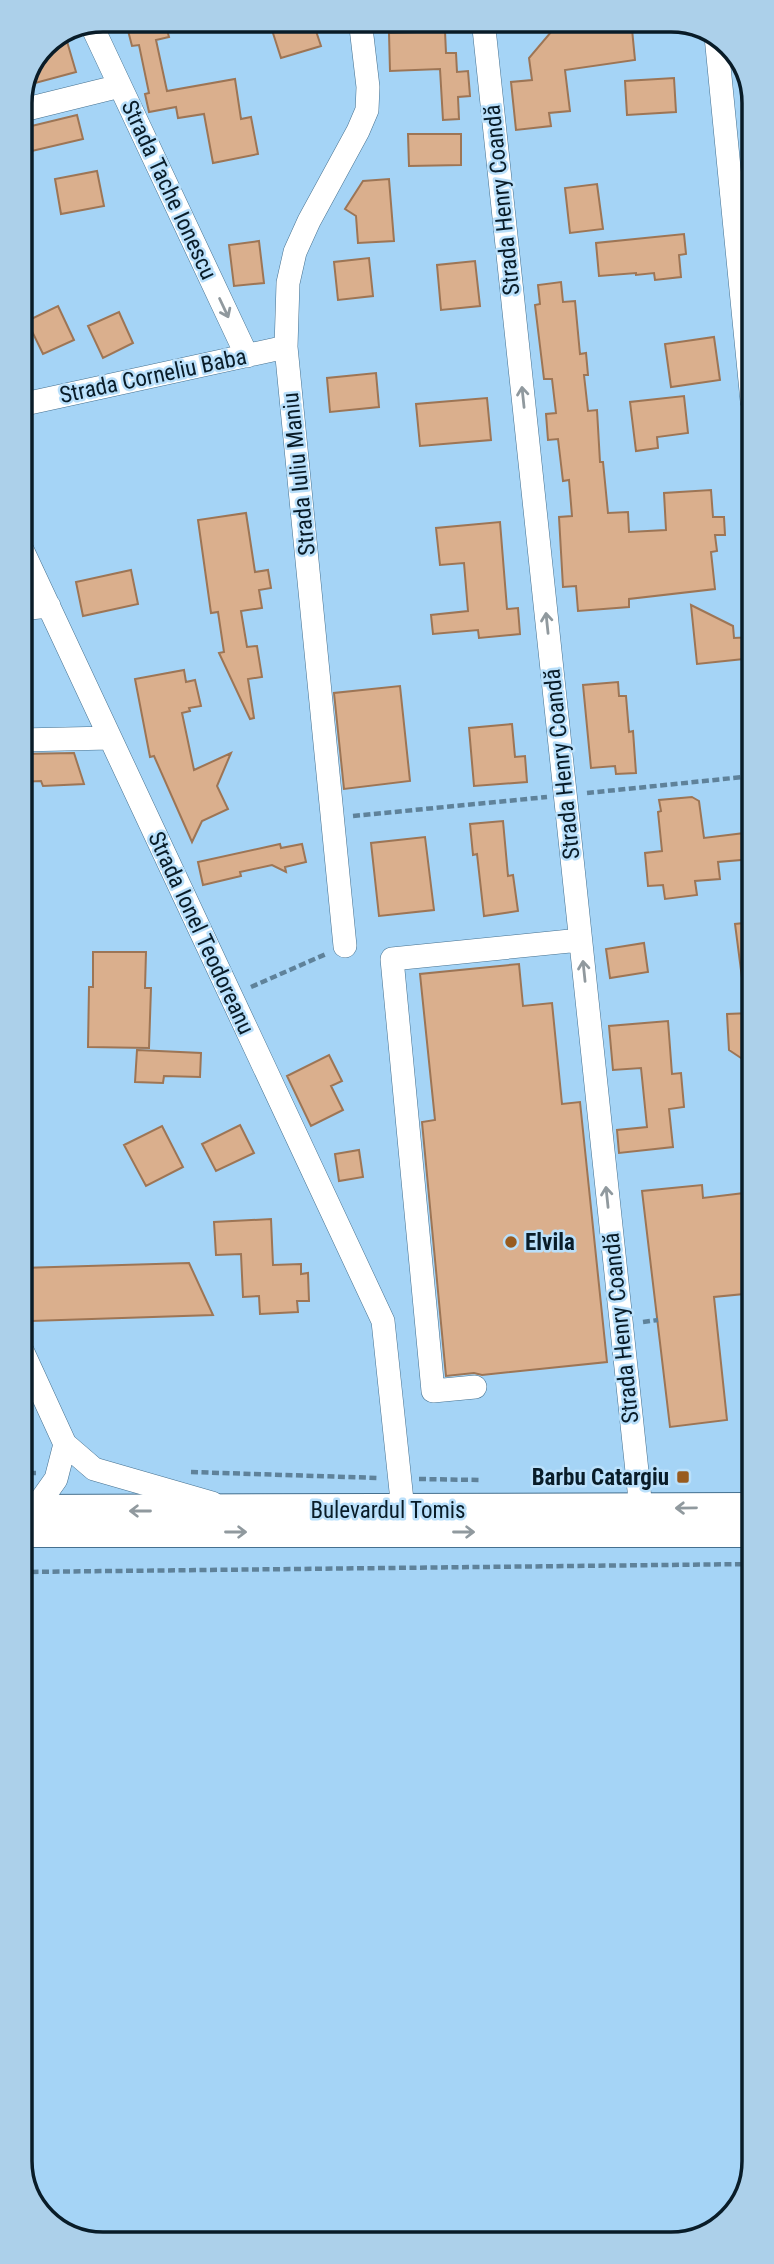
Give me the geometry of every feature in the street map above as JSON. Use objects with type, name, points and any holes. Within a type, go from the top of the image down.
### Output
[{"type":"main road","name":"Bulevardul Tomis","points":[[32,1518],[240,1511],[742,1508]]},
{"type":"main road","name":"Bulevardul Tomis","points":[[32,1518],[742,1532]]},
{"type":"street","name":"Strada Iuliu Maniu","points":[[345,946],[286,347],[288,283],[295,252],[367,110],[368,87],[362,32]]},
{"type":"street","name":"Strada Henry Coandă","points":[[484,32],[640,1509]]},
{"type":"street","name":"Strada Tache Ionescu","points":[[95,33],[247,356]]},
{"type":"street","points":[[717,48],[742,300]]},
{"type":"street","points":[[32,108],[120,86]]},
{"type":"street","name":"Strada Corneliu Baba","points":[[32,402],[286,347]]},
{"type":"street","name":"Strada Ionel Teodoreanu","points":[[32,571],[383,1321],[400,1479]]},
{"type":"street","points":[[32,608],[49,607]]},
{"type":"street","points":[[32,740],[110,737]]},
{"type":"street","points":[[475,1387],[433,1391],[392,959],[580,940]]},
{"type":"street","points":[[32,1372],[65,1444],[94,1469],[240,1511]]},
{"type":"street","points":[[32,1509],[56,1479],[65,1444]]},
{"type":"street","points":[[400,1479],[403,1510]]},
{"type":"path","points":[[332,818],[742,777]]},
{"type":"path","points":[[231,996],[345,946]]},
{"type":"path","points":[[177,1472],[400,1479]]},
{"type":"path","points":[[32,1473],[57,1473]]},
{"type":"path","points":[[32,1573],[742,1564]]},
{"type":"building","points":[[128,32],[168,32],[169,37],[156,40],[167,91],[235,79],[241,119],[251,117],[258,154],[213,163],[204,114],[178,118],[176,107],[149,112],[145,94],[149,93],[139,45],[132,46]]},
{"type":"building","points":[[273,32],[316,32],[321,46],[281,58]]},
{"type":"building","points":[[445,32],[446,53],[456,53],[457,72],[468,71],[470,96],[458,97],[459,119],[443,120],[440,69],[390,71],[389,33]]},
{"type":"building","points":[[551,32],[632,32],[635,60],[565,70],[570,111],[549,113],[551,126],[516,130],[511,82],[532,80],[529,58]]},
{"type":"building","points":[[67,41],[76,72],[35,83],[43,63]]},
{"type":"building","points":[[674,78],[676,112],[627,115],[625,81]]},
{"type":"building","points":[[77,115],[83,139],[32,151],[32,126]]},
{"type":"building","points":[[408,134],[461,134],[461,165],[409,166]]},
{"type":"building","points":[[97,171],[104,206],[61,214],[55,179]]},
{"type":"building","points":[[389,179],[394,241],[358,243],[356,216],[345,209],[363,181]]},
{"type":"building","points":[[597,184],[603,229],[570,233],[565,188]]},
{"type":"building","points":[[684,234],[686,254],[679,255],[681,277],[655,280],[654,273],[599,276],[596,243]]},
{"type":"building","points":[[259,241],[264,283],[234,286],[229,245]]},
{"type":"building","points":[[369,258],[373,296],[338,300],[334,262]]},
{"type":"building","points":[[475,261],[480,306],[441,310],[437,265]]},
{"type":"building","points":[[561,282],[563,302],[575,301],[580,354],[586,353],[588,375],[584,375],[588,411],[597,410],[600,462],[603,462],[608,513],[628,512],[629,532],[666,530],[664,493],[711,490],[713,517],[724,517],[725,535],[715,535],[717,551],[711,552],[715,589],[629,599],[629,607],[578,611],[576,586],[563,587],[559,517],[572,516],[569,480],[563,481],[558,439],[548,440],[546,414],[556,413],[552,379],[544,379],[535,305],[540,304],[538,285]]},
{"type":"building","points":[[58,306],[74,340],[43,354],[32,331],[32,319]]},
{"type":"building","points":[[119,312],[133,343],[103,358],[88,326]]},
{"type":"building","points":[[714,337],[720,380],[671,387],[665,344]]},
{"type":"building","points":[[376,373],[379,407],[330,412],[327,378]]},
{"type":"building","points":[[684,396],[688,433],[657,437],[658,448],[636,451],[630,402]]},
{"type":"building","points":[[487,398],[491,440],[420,446],[416,404]]},
{"type":"building","points":[[246,513],[255,572],[268,570],[271,588],[259,590],[262,608],[241,611],[247,647],[257,646],[262,677],[248,679],[254,718],[250,719],[219,653],[224,652],[218,612],[211,613],[198,520]]},
{"type":"building","points":[[500,522],[507,609],[518,608],[520,634],[479,638],[478,630],[433,634],[431,615],[468,611],[464,563],[440,565],[436,528]]},
{"type":"building","points":[[131,570],[138,604],[83,616],[76,582]]},
{"type":"building","points":[[691,605],[733,626],[734,638],[742,638],[742,659],[697,664]]},
{"type":"building","points":[[184,670],[186,682],[195,680],[201,706],[189,708],[190,711],[182,713],[194,770],[231,753],[217,786],[228,809],[202,821],[192,842],[154,756],[150,757],[135,679]]},
{"type":"building","points":[[618,682],[619,696],[626,696],[629,732],[633,731],[636,773],[616,774],[615,766],[591,768],[583,685]]},
{"type":"building","points":[[400,686],[410,781],[344,789],[334,693]]},
{"type":"building","points":[[512,724],[515,757],[525,756],[527,782],[474,786],[469,728]]},
{"type":"building","points":[[74,753],[84,784],[43,786],[41,781],[32,781],[32,754]]},
{"type":"building","points":[[692,797],[699,801],[704,838],[742,833],[742,860],[718,862],[720,879],[695,881],[697,895],[665,899],[663,885],[648,886],[645,853],[662,851],[659,800]]},
{"type":"building","points":[[503,821],[508,876],[513,875],[518,911],[484,916],[477,854],[473,855],[470,824]]},
{"type":"building","points":[[425,837],[434,910],[379,916],[371,843]]},
{"type":"building","points":[[280,844],[281,848],[302,844],[306,862],[285,867],[286,872],[272,865],[240,872],[241,876],[203,885],[198,862]]},
{"type":"building","points":[[742,923],[742,978],[735,924]]},
{"type":"building","points":[[644,943],[648,972],[610,978],[606,949]]},
{"type":"building","points":[[93,952],[146,952],[145,988],[151,988],[149,1048],[88,1047],[89,987],[93,987]]},
{"type":"building","name":"Elvila","points":[[519,964],[523,1006],[552,1003],[562,1104],[580,1102],[607,1362],[482,1375],[474,1373],[446,1376],[422,1122],[435,1120],[420,974]]},
{"type":"building","points":[[742,1013],[742,1059],[729,1050],[727,1014]]},
{"type":"building","points":[[668,1021],[672,1074],[681,1073],[684,1107],[669,1109],[673,1147],[619,1153],[617,1130],[647,1127],[641,1068],[613,1070],[609,1026]]},
{"type":"building","points":[[137,1050],[201,1053],[200,1077],[164,1076],[163,1083],[135,1082]]},
{"type":"building","points":[[329,1055],[342,1081],[331,1086],[343,1110],[311,1126],[287,1076]]},
{"type":"building","points":[[240,1125],[254,1153],[216,1171],[202,1144]]},
{"type":"building","points":[[162,1126],[183,1167],[146,1186],[124,1145]]},
{"type":"building","points":[[359,1150],[363,1177],[339,1181],[335,1154]]},
{"type":"building","points":[[702,1185],[703,1198],[742,1193],[742,1294],[714,1297],[727,1420],[670,1427],[642,1191]]},
{"type":"building","points":[[271,1219],[273,1265],[301,1264],[301,1274],[308,1273],[309,1301],[297,1301],[298,1312],[260,1314],[259,1296],[243,1297],[241,1254],[216,1255],[214,1222]]},
{"type":"building","points":[[189,1263],[213,1315],[32,1321],[32,1268]]},
{"type":"place","name":"Elvila","points":[[511,1242]]},
{"type":"place","name":"Barbu Catargiu","points":[[683,1477]]}]
